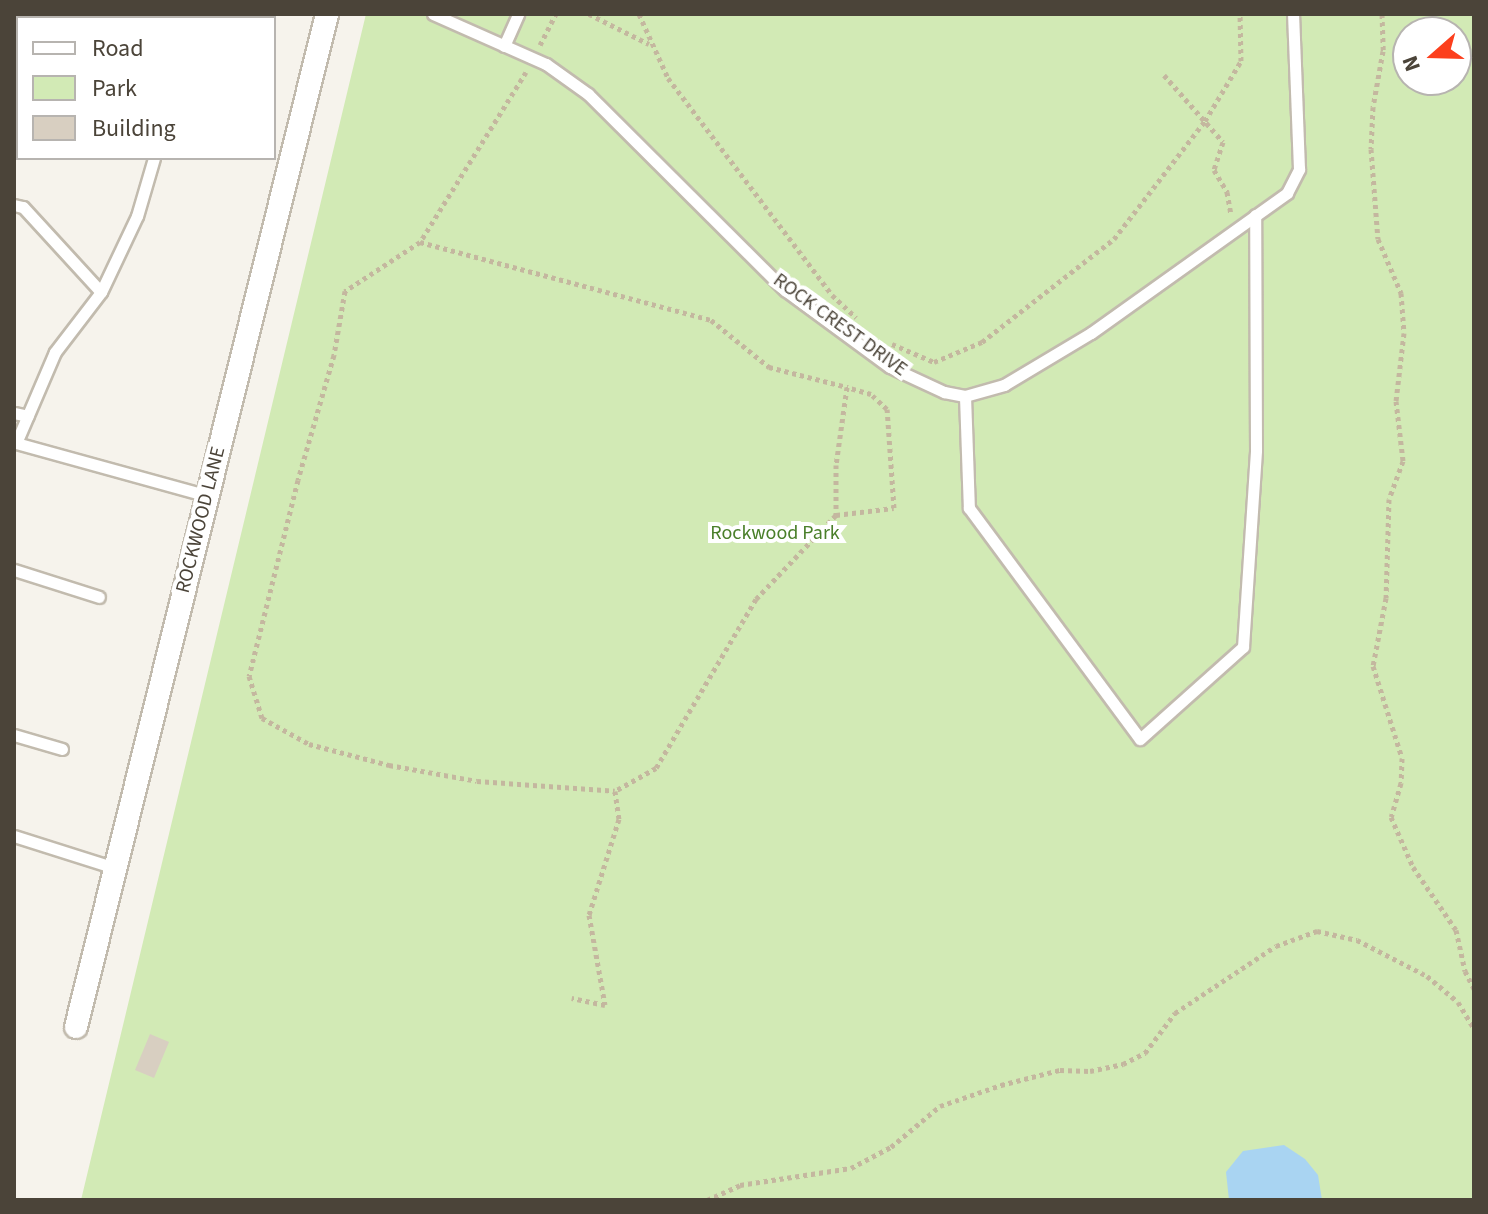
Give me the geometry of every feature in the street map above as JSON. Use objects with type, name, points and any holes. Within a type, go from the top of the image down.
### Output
[{"type":"street","name":"ROCKWOOD LANE","points":[[76,1027],[327,14]]},
{"type":"lane","name":"ROCK CREST DRIVE","points":[[433,14],[533,58],[588,94],[785,290],[890,367],[944,392],[965,396]]},
{"type":"lane","points":[[504,46],[518,14]]},
{"type":"lane","points":[[1255,215],[1256,450],[1243,647],[1140,739],[969,508],[965,396],[1004,385],[1091,333],[1255,215],[1287,193],[1299,169],[1293,14]]},
{"type":"lane","points":[[153,160],[137,216],[101,292],[55,352],[15,445],[208,496]]},
{"type":"lane","points":[[14,205],[23,207],[101,292]]},
{"type":"lane","points":[[14,413],[28,416]]},
{"type":"lane","points":[[14,570],[99,597]]},
{"type":"lane","points":[[14,735],[62,749]]},
{"type":"lane","points":[[14,836],[115,868]]},
{"type":"path","points":[[420,242],[711,320],[769,367],[871,394],[887,409],[894,508],[836,515],[756,599],[656,768],[615,791],[477,781],[389,765],[309,744],[262,718],[249,676],[298,480],[334,355],[345,291],[420,242],[533,58],[556,14]]},
{"type":"path","points":[[589,14],[650,45]]},
{"type":"path","points":[[639,14],[650,45],[668,78],[832,295],[862,322]]},
{"type":"path","points":[[882,340],[934,362],[982,342],[1114,239],[1205,121],[1241,61],[1240,14]]},
{"type":"path","points":[[1382,14],[1383,51],[1373,107],[1372,163],[1378,239],[1401,293],[1404,333],[1396,401],[1403,461],[1389,499],[1386,598],[1373,666],[1402,758],[1401,783],[1391,817],[1413,867],[1456,930],[1465,971],[1474,989]]},
{"type":"path","points":[[1164,75],[1223,142],[1214,170],[1227,192],[1233,231]]},
{"type":"path","points":[[836,515],[836,465],[847,387]]},
{"type":"path","points":[[572,998],[605,1005],[589,915],[619,819],[615,791]]},
{"type":"path","points":[[707,1200],[740,1185],[851,1168],[891,1147],[940,1106],[1001,1085],[1060,1070],[1090,1071],[1123,1064],[1145,1053],[1175,1013],[1276,946],[1317,931],[1357,940],[1427,976],[1458,1002],[1474,1029]]},
{"type":"green space","name":"Rockwood Park","points":[[366,14],[1474,14],[1474,1200],[81,1200]]},
{"type":"water","points":[[1284,1145],[1305,1159],[1318,1175],[1322,1200],[1229,1200],[1226,1172],[1243,1151]]},
{"type":"building","points":[[150,1034],[169,1042],[154,1078],[135,1070]]}]
